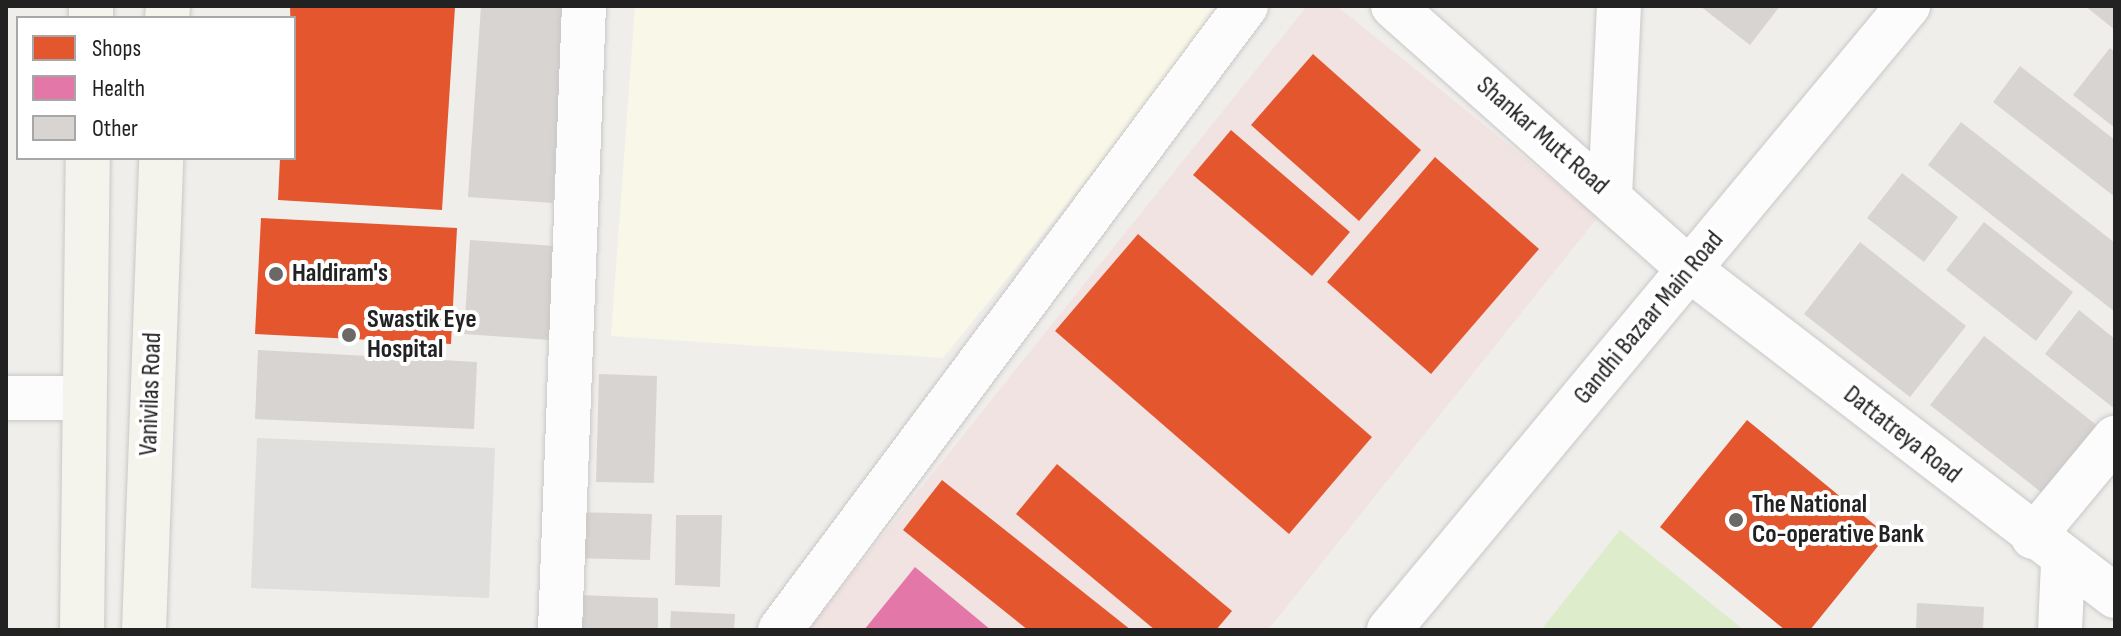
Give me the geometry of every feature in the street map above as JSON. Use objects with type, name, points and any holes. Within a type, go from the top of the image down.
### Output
[{"type":"main road","points":[[82,630],[88,160]]},
{"type":"main road","name":"Vanivilas Road","points":[[144,630],[161,160]]},
{"type":"street","points":[[560,630],[584,6]]},
{"type":"street","points":[[780,630],[1246,6]]},
{"type":"street","name":"Shankar Mutt Road","points":[[1393,6],[1689,269]]},
{"type":"street","points":[[1610,196],[1619,6]]},
{"type":"street","name":"Gandhi Bazaar Main Road","points":[[1389,630],[1908,6]]},
{"type":"street","name":"Dattatreya Road","points":[[1689,269],[2048,550],[2115,596]]},
{"type":"street","points":[[6,398],[84,398]]},
{"type":"street","points":[[2060,630],[2048,550],[2115,438]]},
{"type":"shaded area","points":[[635,6],[1226,6],[943,358],[611,336]]},
{"type":"shaded area","points":[[1307,6],[1337,6],[1598,217],[1268,630],[807,630]]},
{"type":"shaded area","points":[[257,438],[495,448],[489,598],[251,588]]},
{"type":"green space","points":[[1620,530],[1744,630],[1541,630]]},
{"type":"building: Shops","points":[[290,6],[455,7],[442,210],[278,200],[280,160],[296,160],[296,16],[290,16]]},
{"type":"building: Shops","points":[[1313,54],[1421,150],[1359,221],[1251,125]]},
{"type":"building: Shops","points":[[1231,130],[1350,232],[1312,276],[1193,175]]},
{"type":"building: Shops","points":[[1435,157],[1539,249],[1431,374],[1327,282]]},
{"type":"building: Shops","points":[[261,218],[457,228],[451,344],[255,334]]},
{"type":"building: Shops","points":[[1138,234],[1372,437],[1289,534],[1055,331]]},
{"type":"building: Shops","points":[[1747,420],[1887,535],[1810,630],[1785,630],[1660,527]]},
{"type":"building: Shops","points":[[1057,464],[1232,611],[1216,630],[1155,630],[1016,514]]},
{"type":"building: Shops","points":[[942,480],[1131,630],[1028,630],[903,530]]},
{"type":"building: Health","points":[[915,567],[991,630],[864,630]]},
{"type":"building: Other","points":[[481,6],[566,6],[553,203],[468,197]]},
{"type":"building: Other","points":[[1700,6],[1780,6],[1750,45]]},
{"type":"building: Other","points":[[2085,6],[2115,6],[2115,30]]},
{"type":"building: Other","points":[[2110,48],[2115,52],[2115,128],[2073,95]]},
{"type":"building: Other","points":[[2020,66],[2115,140],[2115,197],[1993,102]]},
{"type":"building: Other","points":[[1961,122],[2115,243],[2115,312],[1928,165]]},
{"type":"building: Other","points":[[1902,173],[1958,217],[1924,262],[1867,218]]},
{"type":"building: Other","points":[[1984,222],[2073,292],[2036,341],[1946,270]]},
{"type":"building: Other","points":[[470,240],[555,246],[549,340],[464,334]]},
{"type":"building: Other","points":[[1860,242],[1966,326],[1910,397],[1804,314]]},
{"type":"building: Other","points":[[2079,310],[2115,339],[2115,409],[2045,354]]},
{"type":"building: Other","points":[[1984,336],[2099,427],[2046,496],[1930,405]]},
{"type":"building: Other","points":[[258,350],[477,362],[474,429],[255,419]]},
{"type":"building: Other","points":[[599,374],[657,376],[654,483],[596,482]]},
{"type":"building: Other","points":[[575,512],[652,514],[650,560],[574,558]]},
{"type":"building: Other","points":[[676,515],[722,515],[720,587],[675,585]]},
{"type":"building: Other","points":[[578,595],[658,598],[658,630],[577,630]]},
{"type":"building: Other","points":[[1917,603],[1984,607],[1983,630],[1916,630]]},
{"type":"building: Other","points":[[671,611],[735,614],[734,630],[670,630]]},
{"type":"place","name":"Haldiram's","points":[[276,274]]},
{"type":"place","name":"Swastik Eye Hospital","points":[[349,335]]},
{"type":"place","name":"The National Co-operative Bank","points":[[1736,520]]}]
